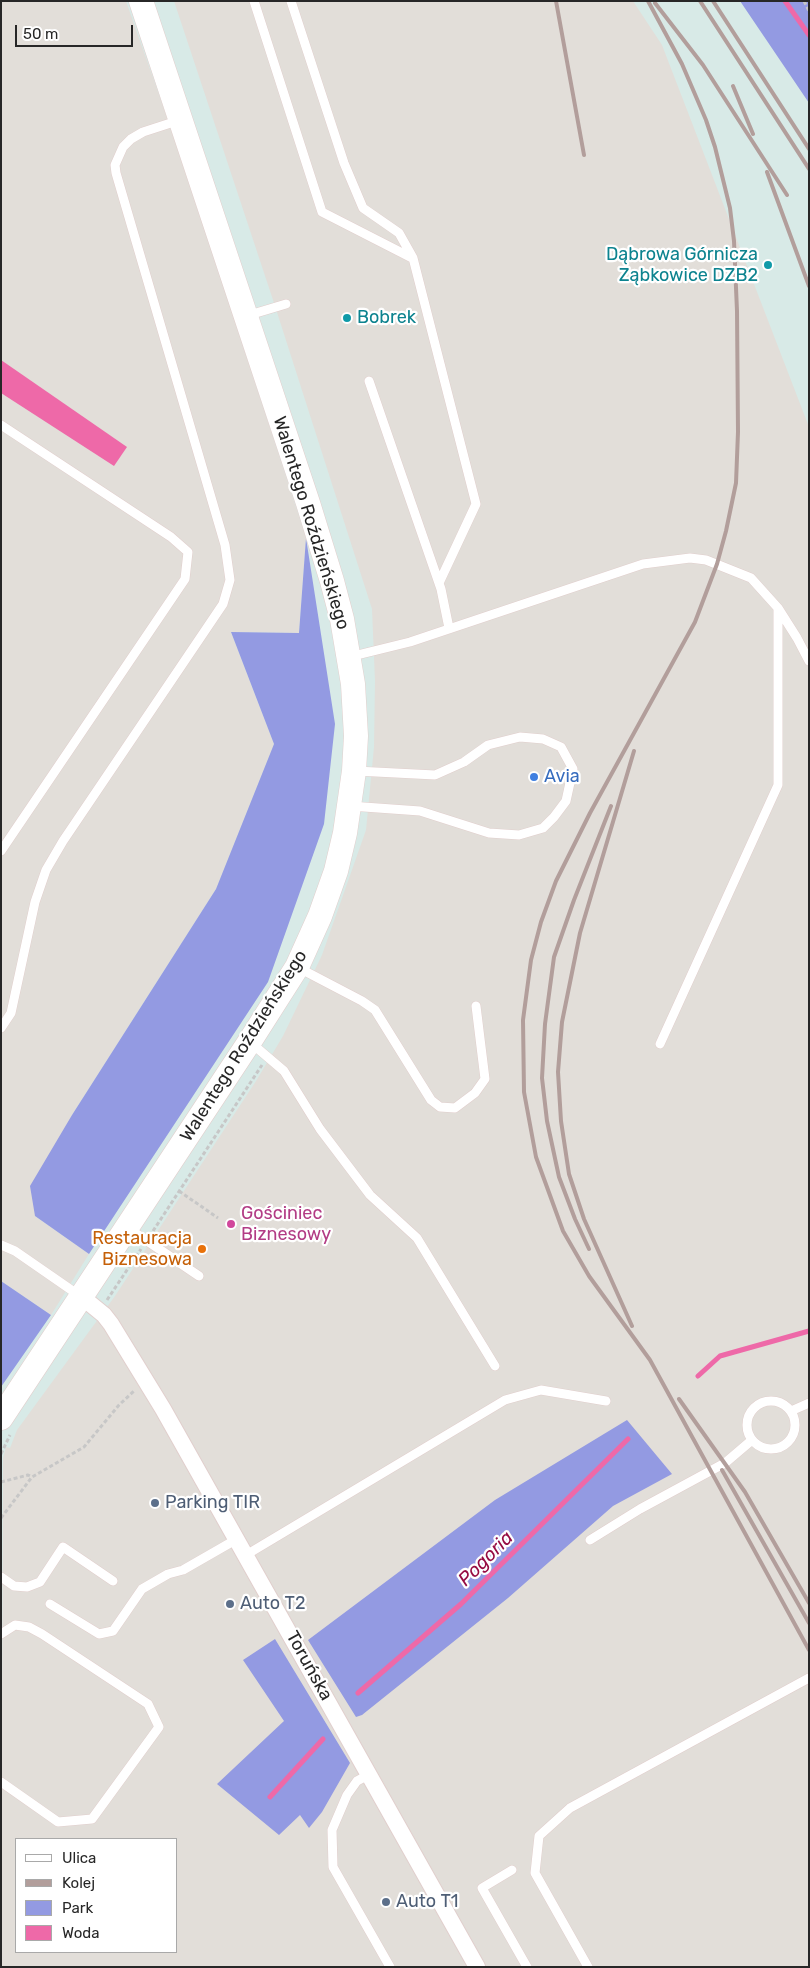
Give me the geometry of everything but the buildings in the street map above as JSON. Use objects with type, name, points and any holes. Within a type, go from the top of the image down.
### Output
[{"type":"street","name":"Walentego Roździeńskiego","points":[[1,1418],[82,1297],[137,1234],[258,1048],[310,941],[328,894],[342,847],[350,806],[354,771],[355,709],[350,657],[332,582],[308,503],[141,1]]},
{"type":"street","name":"Toruńska","points":[[82,1297],[106,1317],[148,1383],[478,1967]]},
{"type":"lane","points":[[254,1],[322,212],[413,258]]},
{"type":"lane","points":[[290,1],[344,163],[363,208],[399,233],[413,258],[476,504],[439,583]]},
{"type":"lane","points":[[1,1028],[10,1013],[35,902],[46,870],[68,833],[223,604],[230,580],[225,544],[116,173],[116,165],[123,147],[131,140],[143,132],[180,120]]},
{"type":"lane","points":[[246,316],[286,304]]},
{"type":"lane","points":[[369,381],[439,583],[449,628]]},
{"type":"lane","points":[[1,425],[171,536],[188,552],[185,579],[1,851]]},
{"type":"lane","points":[[350,657],[410,642],[643,564],[690,558],[706,560],[751,578],[778,608],[809,660]]},
{"type":"lane","points":[[660,1044],[778,785],[778,608]]},
{"type":"lane","points":[[350,806],[420,811],[489,833],[519,835],[543,828],[554,817],[566,801],[573,769],[560,747],[543,739],[520,737],[488,745],[464,762],[435,775],[354,771]]},
{"type":"lane","points":[[297,967],[362,1001],[375,1010],[431,1100],[440,1107],[455,1108],[475,1093],[485,1079],[476,1006]]},
{"type":"lane","points":[[258,1048],[284,1071],[320,1129],[370,1195],[417,1238],[495,1366]]},
{"type":"lane","points":[[137,1234],[199,1276]]},
{"type":"lane","points":[[1,1245],[15,1251],[82,1297]]},
{"type":"lane","points":[[246,1555],[505,1400],[540,1390],[606,1401]]},
{"type":"lane","points":[[771,1401],[778,1402],[791,1411],[795,1425],[790,1439],[785,1444],[772,1449],[758,1445],[752,1440],[748,1433],[748,1418],[756,1406],[771,1401]]},
{"type":"lane","points":[[791,1411],[809,1403]]},
{"type":"lane","points":[[590,1540],[640,1509],[725,1463],[752,1440]]},
{"type":"lane","points":[[50,1604],[99,1634],[113,1630],[142,1589],[168,1574],[183,1570],[237,1539]]},
{"type":"lane","points":[[1,1577],[14,1586],[27,1587],[40,1582],[63,1548],[113,1581]]},
{"type":"lane","points":[[1,1634],[15,1626],[29,1627],[42,1634],[148,1704],[159,1727],[92,1819],[58,1822],[1,1782]]},
{"type":"lane","points":[[588,1967],[535,1874],[539,1836],[570,1808],[809,1678]]},
{"type":"lane","points":[[370,1774],[357,1781],[347,1795],[332,1830],[333,1867],[390,1967]]},
{"type":"lane","points":[[512,1870],[482,1888],[527,1967]]},
{"type":"path","points":[[804,1],[809,10]]},
{"type":"path","points":[[110,1296],[137,1234],[179,1191],[262,1064],[258,1048]]},
{"type":"path","points":[[179,1191],[218,1218]]},
{"type":"path","points":[[1,1518],[32,1477],[84,1447],[119,1405],[136,1389],[148,1383]]},
{"type":"path","points":[[1,1454],[6,1443]]},
{"type":"path","points":[[1,1482],[28,1475],[32,1477]]},
{"type":"shaded area","points":[[1,1],[126,1],[184,166],[306,538],[299,633],[231,632],[274,744],[216,889],[72,1115],[35,1216],[89,1254],[51,1315],[1,1281]]},
{"type":"shaded area","points":[[174,1],[633,1],[662,45],[809,427],[809,1967],[1,1967],[3,1458],[6,1447],[10,1448],[17,1430],[115,1296],[256,1081],[283,1036],[322,955],[366,830],[374,747],[375,681],[372,609],[275,306]]},
{"type":"green space","points":[[740,1],[809,1],[809,103]]},
{"type":"green space","points":[[306,538],[335,724],[324,824],[268,982],[89,1254],[35,1216],[30,1186],[72,1115],[216,889],[274,744],[231,632],[299,633]]},
{"type":"green space","points":[[1,1281],[51,1315],[1,1387]]},
{"type":"green space","points":[[627,1420],[672,1474],[613,1506],[508,1598],[362,1715],[356,1717],[308,1640],[495,1500]]},
{"type":"green space","points":[[275,1639],[350,1763],[322,1812],[309,1828],[300,1815],[279,1835],[217,1784],[284,1721],[243,1660]]},
{"type":"water","points":[[1,360],[127,447],[114,466],[1,393]]},
{"type":"waterway","points":[[785,1],[809,35]]},
{"type":"waterway","name":"Pogoria","points":[[698,1376],[720,1356],[809,1331]]},
{"type":"waterway","name":"Pogoria","points":[[358,1693],[461,1604],[628,1439]]},
{"type":"waterway","name":"Pogoria","points":[[270,1797],[323,1739]]},
{"type":"railway","points":[[556,1],[584,155]]},
{"type":"railway","points":[[648,1],[682,64],[706,120],[715,147],[730,208],[734,241],[737,311],[738,432],[736,483],[717,564],[695,622],[590,813],[556,881],[541,922],[531,960],[523,1020],[524,1092],[536,1157],[563,1231],[589,1276],[650,1360],[809,1650]]},
{"type":"railway","points":[[700,1],[809,169]]},
{"type":"railway","points":[[713,1],[809,149]]},
{"type":"railway","points":[[655,3],[703,65],[787,195]]},
{"type":"railway","points":[[733,86],[753,134]]},
{"type":"railway","points":[[767,172],[809,286]]},
{"type":"railway","points":[[632,1326],[584,1219],[569,1174],[561,1121],[558,1072],[562,1022],[580,933],[634,751]]},
{"type":"railway","points":[[589,1249],[559,1177],[547,1121],[542,1078],[545,1024],[554,957],[611,806]]},
{"type":"railway","points":[[679,1399],[745,1492],[809,1603]]},
{"type":"railway","points":[[722,1470],[809,1623]]},
{"type":"place","name":"Dąbrowa Górnicza Ząbkowice DZB2","points":[[768,265]]},
{"type":"place","name":"Bobrek","points":[[347,318]]},
{"type":"place","name":"Avia","points":[[534,777]]},
{"type":"place","name":"Gościniec Biznesowy","points":[[231,1224]]},
{"type":"place","name":"Restauracja Biznesowa","points":[[202,1249]]},
{"type":"place","name":"Parking TIR","points":[[155,1503]]},
{"type":"place","name":"Auto T2","points":[[230,1604]]},
{"type":"place","name":"Auto T1","points":[[386,1902]]}]
